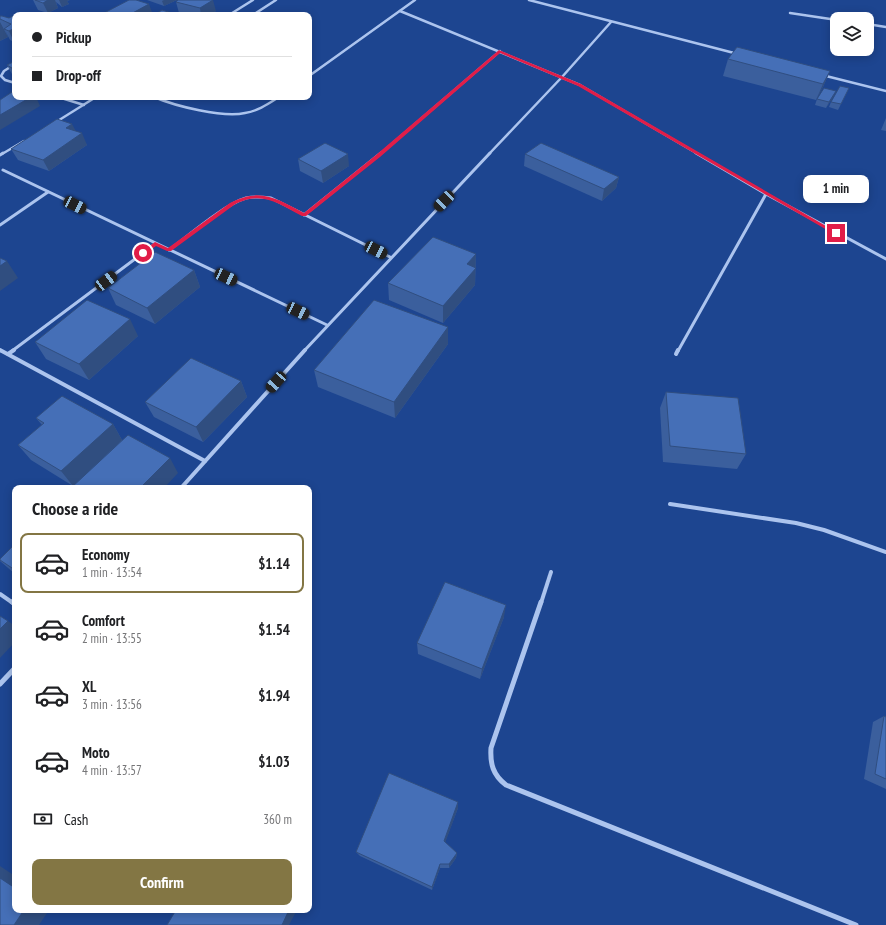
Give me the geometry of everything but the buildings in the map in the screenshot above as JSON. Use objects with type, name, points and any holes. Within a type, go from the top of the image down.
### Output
[{"type":"street","points":[[234,12],[253,0]]},
{"type":"street","points":[[258,12],[276,0]]},
{"type":"street","points":[[312,74],[415,0]]},
{"type":"street","points":[[529,0],[745,56]]},
{"type":"street","points":[[400,11],[562,77],[626,111],[766,194],[886,259]]},
{"type":"street","points":[[790,13],[830,19]]},
{"type":"street","points":[[184,485],[327,325],[562,77],[611,22]]},
{"type":"street","points":[[874,25],[886,27]]},
{"type":"street","points":[[304,215],[378,156],[500,51]]},
{"type":"street","points":[[12,66],[4,71],[1,76],[5,80],[12,82]]},
{"type":"street","points":[[821,75],[886,90]]},
{"type":"street","points":[[68,100],[84,105]]},
{"type":"street","points":[[51,124],[92,100]]},
{"type":"street","points":[[166,100],[232,116],[259,110],[274,100]]},
{"type":"street","points":[[0,155],[26,140]]},
{"type":"street","points":[[3,170],[327,325]]},
{"type":"street","points":[[0,225],[48,192]]},
{"type":"street","points":[[676,354],[766,194]]},
{"type":"street","points":[[169,250],[242,199],[262,196],[271,198],[390,257]]},
{"type":"street","points":[[8,354],[155,244]]},
{"type":"street","points":[[0,350],[205,461]]},
{"type":"street","points":[[670,504],[796,523],[824,530],[886,552]]},
{"type":"street","points":[[551,572],[492,748],[490,760],[492,771],[499,780],[506,785],[856,925]]},
{"type":"street","points":[[0,594],[12,602]]},
{"type":"street","points":[[0,684],[12,671]]},
{"type":"route","points":[[143,253],[155,244],[169,250],[232,204],[252,196],[271,198],[304,215],[378,156],[500,51],[580,85],[766,194],[836,233]]}]
